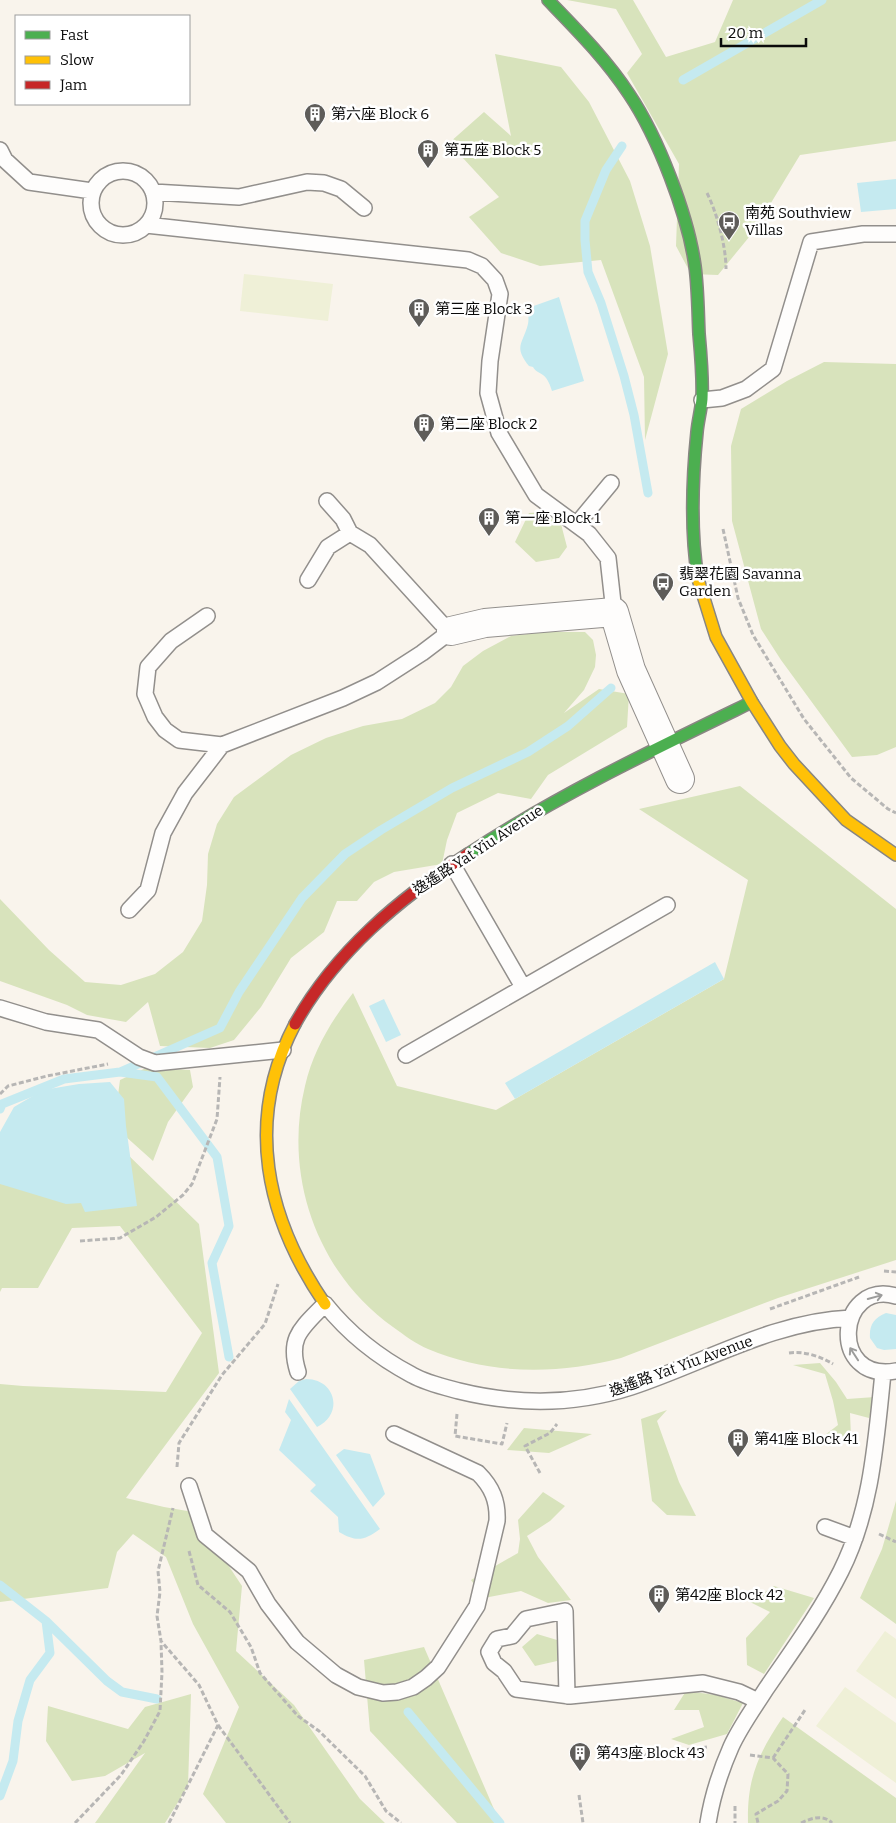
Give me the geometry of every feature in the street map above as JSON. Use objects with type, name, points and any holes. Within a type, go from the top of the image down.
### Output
[{"type":"main road","points":[[548,0],[597,50],[630,95],[651,134],[672,183],[685,224],[695,266],[700,317],[702,400],[697,431],[692,496],[693,550],[699,587],[716,637],[752,702],[794,764],[846,820],[896,855]]},
{"type":"main road","name":"逸遙路 Yat Yiu Avenue","points":[[325,1304],[307,1280],[293,1254],[281,1226],[270,1182],[266,1138],[268,1108],[274,1078],[295,1022],[340,960],[366,932],[422,884],[559,798],[752,702]]},
{"type":"street","points":[[451,631],[485,624],[614,612],[631,670],[680,779]]},
{"type":"lane","points":[[0,150],[5,160],[29,182],[92,191]]},
{"type":"lane","points":[[118,170],[129,171],[139,175],[148,182],[153,192],[155,209],[152,218],[137,232],[126,236],[115,235],[97,223],[91,213],[92,191],[107,174],[118,170]]},
{"type":"lane","points":[[153,192],[239,197],[307,182],[324,183],[341,190],[364,208]]},
{"type":"lane","points":[[146,225],[468,260],[482,266],[495,280],[500,294],[490,360],[488,393],[499,433],[536,495],[589,534],[608,558],[614,612]]},
{"type":"lane","points":[[702,400],[722,398],[746,389],[773,369],[811,242],[863,234],[896,234]]},
{"type":"lane","points":[[577,524],[611,483]]},
{"type":"lane","points":[[207,616],[171,641],[148,667],[145,694],[155,718],[165,730],[179,740],[222,745],[343,698],[377,682],[422,653],[451,631],[441,623],[370,545],[350,533],[344,519],[327,501]]},
{"type":"lane","points":[[308,580],[328,548],[350,533]]},
{"type":"lane","points":[[129,910],[148,890],[163,833],[181,801],[222,745]]},
{"type":"lane","points":[[452,864],[523,987]]},
{"type":"lane","points":[[406,1055],[667,905]]},
{"type":"lane","points":[[0,1008],[46,1022],[98,1030],[137,1056],[155,1063],[283,1050]]},
{"type":"lane","points":[[708,1823],[719,1775],[731,1746],[758,1701],[826,1598],[855,1538],[871,1480],[889,1372],[871,1370],[860,1363],[852,1353],[848,1342],[847,1329],[850,1318],[857,1307],[867,1299],[879,1295],[896,1296]]},
{"type":"lane","points":[[298,1372],[294,1358],[294,1343],[300,1330],[325,1304]]},
{"type":"lane","name":"逸遙路 Yat Yiu Avenue","points":[[325,1304],[340,1322],[362,1343],[414,1376],[455,1390],[514,1401],[573,1399],[631,1387],[787,1327],[829,1318],[850,1318]]},
{"type":"lane","points":[[189,1486],[205,1535],[249,1571],[268,1604],[297,1642],[336,1674],[358,1687],[377,1692],[397,1692],[412,1687],[426,1678],[438,1666],[477,1606],[497,1521],[497,1511],[492,1491],[478,1473],[394,1434]]},
{"type":"lane","points":[[824,1527],[855,1538]]},
{"type":"lane","points":[[567,1696],[565,1611],[526,1619],[512,1636],[497,1639],[489,1652],[494,1663],[504,1671],[516,1689],[567,1696],[703,1683],[740,1692],[758,1701]]},
{"type":"path","points":[[0,1094],[8,1086],[47,1076],[116,1063],[137,1056]]},
{"type":"path","points":[[80,1241],[120,1238],[156,1218],[183,1195],[192,1184],[217,1119],[222,1056]]},
{"type":"path","points":[[880,1271],[896,1272]]},
{"type":"path","points":[[762,1312],[866,1274]]},
{"type":"path","points":[[787,1354],[794,1352],[810,1354],[825,1359],[838,1367]]},
{"type":"path","points":[[449,1412],[458,1414],[455,1436],[502,1444],[506,1423],[515,1423]]},
{"type":"path","points":[[550,1424],[566,1423]]},
{"type":"path","points":[[540,1473],[525,1446],[550,1433],[557,1424]]},
{"type":"path","points":[[874,1531],[896,1542]]},
{"type":"path","points":[[189,1550],[198,1585],[230,1612],[251,1647],[260,1673],[298,1716],[319,1731],[365,1776],[386,1811],[402,1823]]},
{"type":"path","points":[[75,1823],[121,1775],[144,1741],[160,1711],[161,1641]]},
{"type":"path","points":[[773,1758],[805,1710]]},
{"type":"path","points":[[218,1725],[290,1823]]},
{"type":"path","points":[[635,1756],[713,1746]]},
{"type":"path","points":[[746,1755],[773,1758],[788,1774],[787,1790],[778,1801],[756,1814],[758,1823]]},
{"type":"path","points":[[579,1795],[583,1823]]},
{"type":"path","points":[[801,1823],[812,1818],[824,1817],[832,1823]]},
{"type":"green space","points":[[567,0],[633,0],[666,57],[715,42],[733,0],[896,0],[896,141],[800,155],[754,231],[718,275],[691,274],[676,246],[679,164],[627,73],[642,54],[616,9]]},
{"type":"green space","points":[[495,54],[561,67],[589,102],[630,181],[650,246],[668,354],[645,440],[644,377],[601,260],[540,266],[501,253],[469,217],[499,197],[449,143],[484,112],[511,136]]},
{"type":"green space","points":[[244,274],[333,284],[328,321],[240,311]]},
{"type":"green space","points":[[824,362],[896,364],[896,747],[877,755],[852,757],[781,660],[761,629],[732,521],[731,446],[741,409],[787,381]]},
{"type":"green space","points":[[549,512],[561,524],[567,547],[559,558],[536,562],[515,542],[529,513]]},
{"type":"green space","points":[[544,632],[585,632],[593,640],[596,655],[595,667],[584,690],[564,713],[599,689],[629,694],[627,727],[548,775],[531,799],[498,793],[457,813],[447,840],[442,864],[394,872],[374,882],[357,901],[337,901],[324,932],[291,958],[261,1007],[234,1040],[210,1048],[160,1046],[148,1002],[126,1022],[87,1015],[67,1005],[0,981],[0,899],[49,950],[85,982],[121,985],[155,974],[183,952],[202,921],[207,885],[208,854],[217,824],[234,797],[291,755],[326,738],[363,726],[402,719],[435,703],[451,687],[463,666],[483,651],[511,636]]},
{"type":"green space","points":[[740,786],[896,909],[896,1260],[778,1298],[621,1358],[597,1364],[524,1370],[499,1368],[451,1358],[419,1345],[366,1305],[344,1279],[326,1251],[312,1220],[303,1188],[299,1154],[299,1120],[308,1073],[330,1026],[353,993],[397,1086],[496,1110],[724,979],[748,880],[639,809]]},
{"type":"green space","points":[[146,1068],[190,1070],[193,1087],[168,1122],[153,1161],[114,1126],[120,1080]]},
{"type":"green space","points":[[122,1149],[199,1224],[219,1373],[126,1498],[193,1512],[242,1586],[236,1651],[294,1705],[360,1799],[385,1823],[226,1823],[203,1794],[239,1707],[193,1624],[166,1557],[133,1534],[117,1552],[108,1588],[0,1602],[0,1384],[166,1392],[202,1333],[120,1226],[72,1228],[38,1288],[2,1288],[0,1292],[0,1170]]},
{"type":"green space","points":[[820,1363],[847,1399],[875,1397],[869,1418],[850,1413],[851,1437],[825,1435],[838,1425],[825,1374],[793,1365]]},
{"type":"green space","points":[[667,1410],[657,1421],[679,1482],[696,1516],[667,1515],[652,1501],[641,1419]]},
{"type":"green space","points":[[524,1428],[592,1434],[549,1453],[507,1450]]},
{"type":"green space","points":[[543,1492],[565,1506],[550,1521],[527,1536],[538,1557],[571,1600],[548,1603],[521,1591],[484,1598],[471,1580],[518,1553],[520,1539],[518,1520]]},
{"type":"green space","points":[[896,1501],[896,1624],[860,1598],[882,1549]]},
{"type":"green space","points":[[774,1586],[814,1598],[764,1674],[747,1665],[746,1638],[770,1612],[750,1602]]},
{"type":"green space","points":[[885,1631],[896,1639],[896,1699],[856,1671]]},
{"type":"green space","points":[[537,1634],[557,1640],[557,1661],[535,1666],[522,1647]]},
{"type":"green space","points":[[424,1647],[500,1823],[457,1823],[370,1731],[364,1660]]},
{"type":"green space","points":[[845,1687],[896,1723],[896,1783],[816,1726]]},
{"type":"green space","points":[[686,1691],[716,1695],[743,1703],[727,1734],[689,1745],[671,1739],[704,1727],[699,1710],[674,1710]]},
{"type":"green space","points":[[191,1694],[188,1786],[165,1823],[95,1823],[145,1753],[105,1776],[72,1781],[46,1741],[48,1706],[128,1729],[145,1707]]},
{"type":"green space","points":[[783,1717],[896,1798],[896,1823],[748,1823],[752,1779],[767,1743]]},
{"type":"water","points":[[896,179],[896,209],[861,212],[857,183]]},
{"type":"water","points":[[559,297],[584,381],[552,391],[545,377],[529,366],[520,349],[528,324],[528,308]]},
{"type":"water","points":[[715,962],[724,979],[515,1099],[505,1083]]},
{"type":"water","points":[[384,999],[401,1035],[386,1042],[369,1006]]},
{"type":"water","points":[[110,1082],[124,1099],[137,1206],[85,1212],[81,1203],[66,1204],[0,1184],[0,1132],[14,1107],[43,1090],[79,1084]]},
{"type":"water","points":[[886,1313],[896,1315],[896,1349],[884,1350],[877,1348],[870,1338],[870,1329],[873,1322]]},
{"type":"water","points":[[306,1379],[324,1385],[330,1391],[333,1398],[331,1414],[326,1421],[317,1427],[290,1389],[299,1381]]},
{"type":"water","points":[[289,1399],[380,1529],[374,1533],[364,1538],[355,1539],[339,1532],[338,1517],[310,1491],[316,1485],[279,1450],[291,1420],[285,1412]]},
{"type":"water","points":[[344,1449],[370,1454],[385,1494],[373,1507],[336,1455]]},
{"type":"waterway","points":[[683,80],[822,0]]},
{"type":"waterway","points":[[622,146],[606,170],[585,221],[585,240],[588,272],[601,303],[634,415],[648,493]]},
{"type":"waterway","points":[[0,1109],[2,1104],[64,1079],[120,1072],[220,1028],[239,992],[302,898],[345,854],[381,830],[452,788],[528,752],[568,726],[611,688]]},
{"type":"waterway","points":[[120,1072],[157,1077],[217,1157],[229,1226],[212,1263],[229,1357]]},
{"type":"waterway","points":[[0,1585],[46,1621],[50,1653],[30,1680],[18,1721],[13,1761],[0,1796]]},
{"type":"waterway","points":[[46,1621],[107,1681],[122,1692],[157,1699]]},
{"type":"waterway","points":[[408,1712],[500,1823]]},
{"type":"traffic: fast","points":[[548,0],[601,57],[629,94],[651,132],[661,154],[686,224],[696,275],[702,375],[702,399],[697,428],[693,487],[695,561],[698,579]]},
{"type":"traffic: fast","points":[[468,854],[572,792],[752,702]]},
{"type":"traffic: slow","points":[[698,579],[716,637],[752,702],[780,746],[794,764],[846,820],[896,855]]},
{"type":"traffic: slow","points":[[295,1024],[279,1060],[270,1097],[267,1133],[269,1168],[276,1203],[288,1238],[325,1304]]},
{"type":"traffic: jam","points":[[295,1024],[329,973],[371,928],[418,889],[468,854]]},
{"type":"place","name":"第六座 Block 6","points":[[315,133]]},
{"type":"place","name":"第五座 Block 5","points":[[428,169]]},
{"type":"place","name":"南苑 Southview Villas","points":[[729,241]]},
{"type":"place","name":"第三座 Block 3","points":[[419,328]]},
{"type":"place","name":"第二座 Block 2","points":[[424,443]]},
{"type":"place","name":"第一座 Block 1","points":[[489,537]]},
{"type":"place","name":"翡翠花園 Savanna Garden","points":[[663,602]]},
{"type":"place","name":"第41座 Block 41","points":[[738,1458]]},
{"type":"place","name":"第42座 Block 42","points":[[659,1614]]},
{"type":"place","name":"第43座 Block 43","points":[[580,1772]]}]
